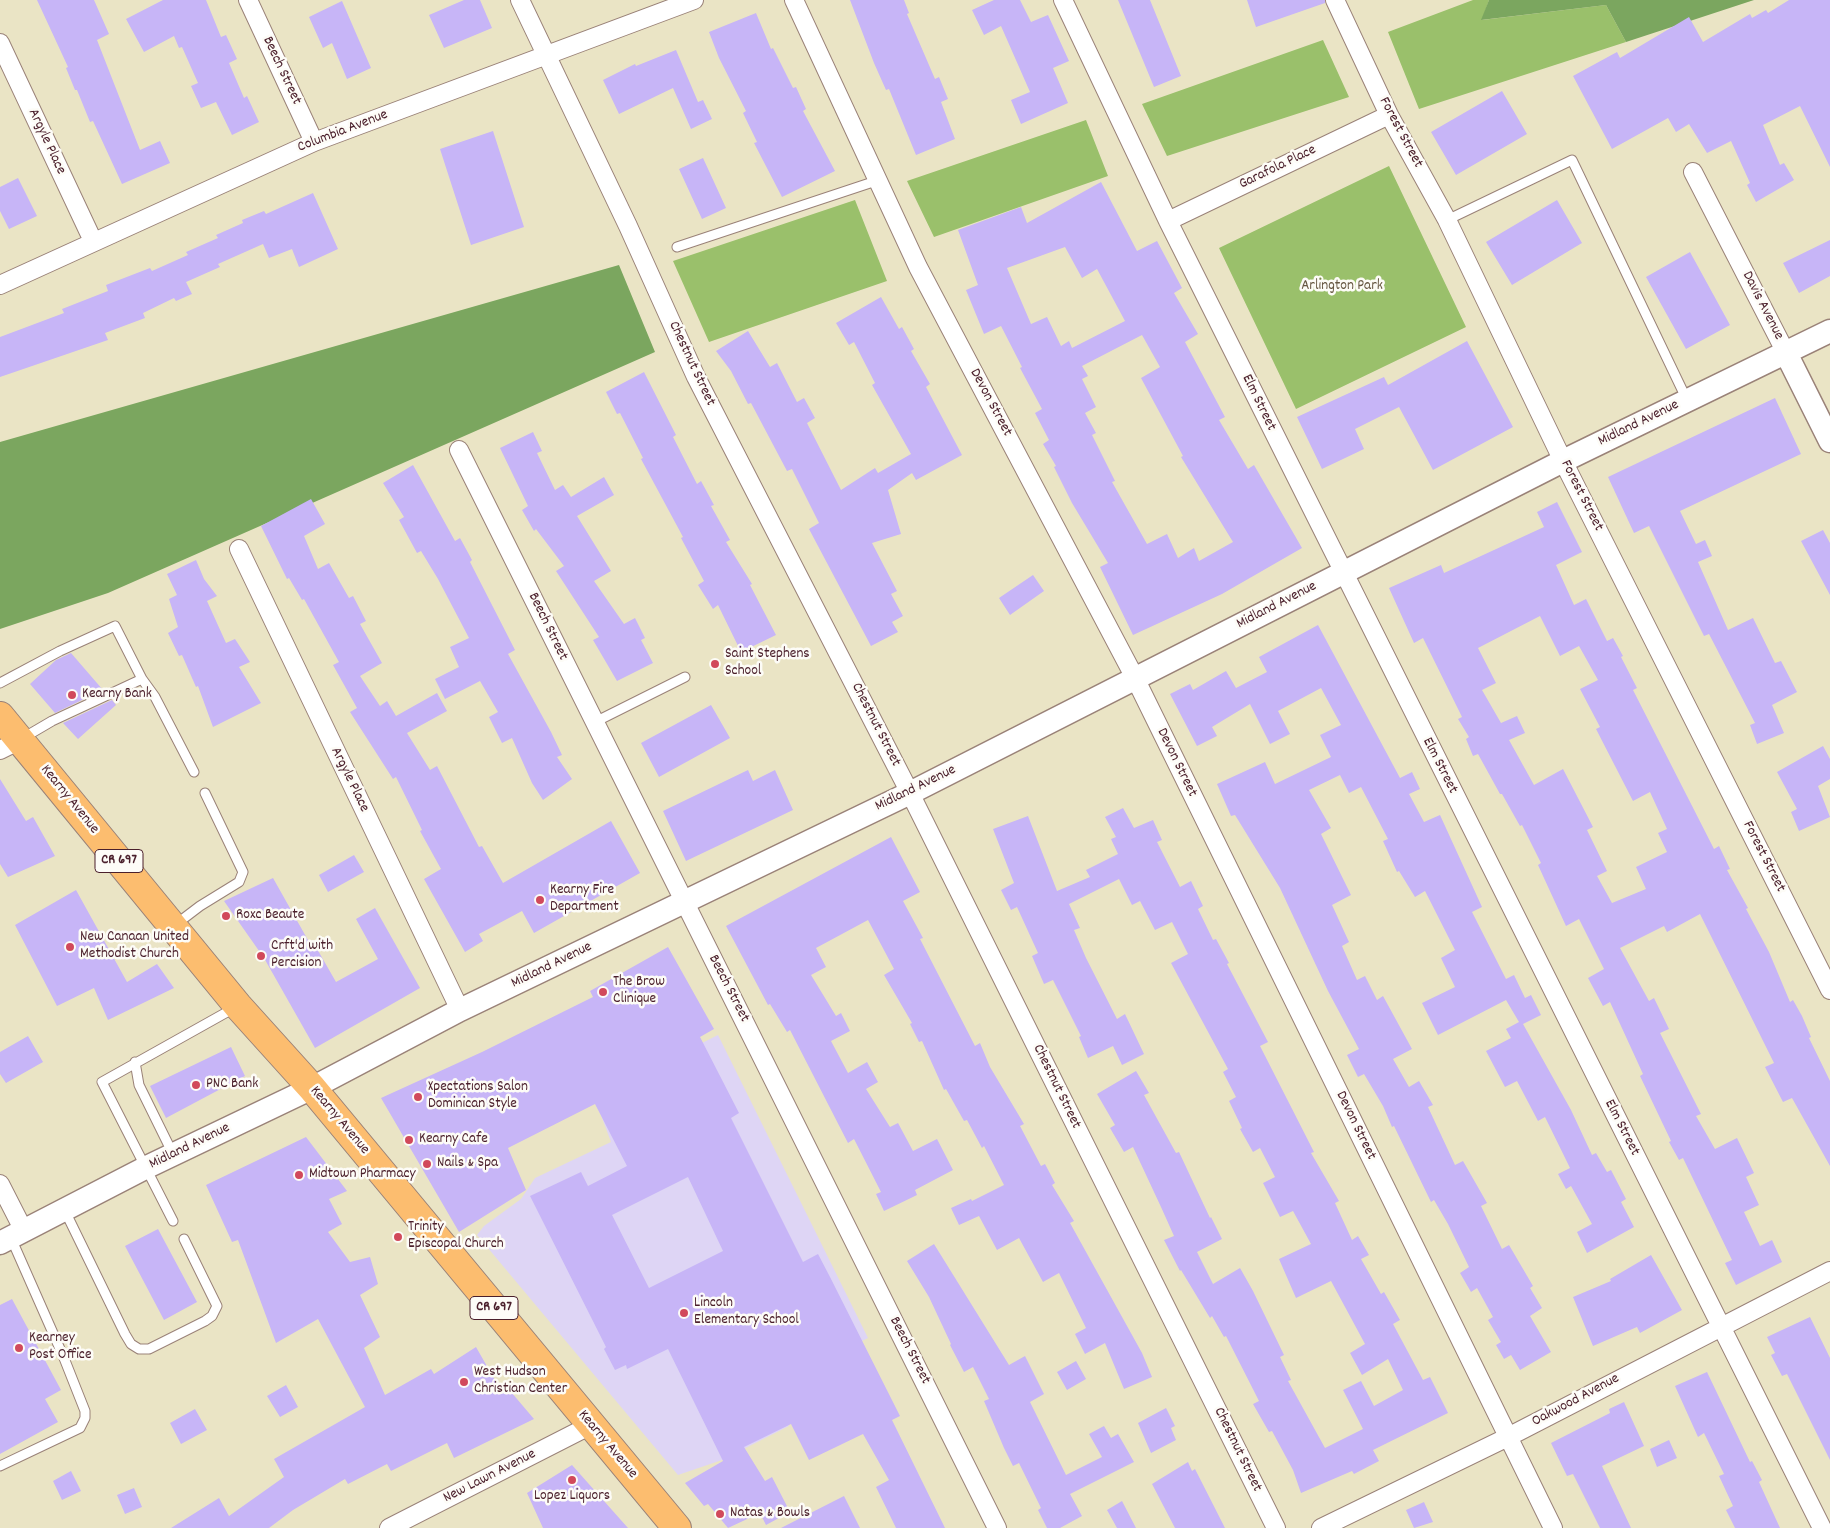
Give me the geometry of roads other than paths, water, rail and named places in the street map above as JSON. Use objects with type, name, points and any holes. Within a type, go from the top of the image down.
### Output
[{"type":"main road","name":"Kearny Avenue","points":[[0,716],[10,745],[173,927],[238,1006],[312,1088],[677,1528]]},
{"type":"street","name":"Beech Street","points":[[248,0],[314,142]]},
{"type":"street","name":"Chestnut Street","points":[[520,0],[628,226],[696,377],[910,792],[1276,1528]]},
{"type":"street","name":"Columbia Avenue","points":[[0,285],[314,142],[694,0]]},
{"type":"street","name":"Devon Street","points":[[794,0],[918,267],[1135,678],[1553,1528]]},
{"type":"street","name":"Elm Street","points":[[1064,0],[1168,221],[1822,1528]]},
{"type":"street","name":"Forest Street","points":[[1335,0],[1389,115],[1446,220],[1563,461],[1830,990]]},
{"type":"street","name":"Argyle Place","points":[[0,43],[93,241]]},
{"type":"street","name":"Garafola Place","points":[[1168,221],[1389,115]]},
{"type":"street","name":"Davis Avenue","points":[[1693,172],[1830,441]]},
{"type":"street","name":"Midland Avenue","points":[[11,1237],[66,1211],[147,1167],[312,1088],[460,1010],[910,792],[1563,461],[1830,331]]},
{"type":"street","name":"Beech Street","points":[[459,450],[997,1528]]},
{"type":"street","name":"Argyle Place","points":[[239,549],[460,1010]]},
{"type":"street","points":[[0,1184],[11,1237]]},
{"type":"street","name":"Oakwood Avenue","points":[[1321,1528],[1508,1437],[1830,1271]]},
{"type":"street","name":"New Lawn Avenue","points":[[389,1528],[591,1425]]},
{"type":"lane","points":[[1446,220],[1572,160],[1687,401]]},
{"type":"lane","points":[[677,247],[879,180]]},
{"type":"lane","points":[[0,683],[60,651],[115,626],[194,772]]},
{"type":"lane","points":[[595,722],[685,677]]},
{"type":"lane","points":[[10,745],[52,721],[142,679]]},
{"type":"lane","points":[[173,927],[200,906],[239,882],[243,872],[205,793]]},
{"type":"lane","points":[[173,1221],[102,1082],[238,1006]]},
{"type":"lane","points":[[135,1062],[139,1085],[174,1154]]},
{"type":"lane","points":[[66,1211],[131,1344],[139,1349],[149,1349],[205,1321],[212,1316],[217,1306],[184,1240]]},
{"type":"lane","points":[[0,1466],[80,1428],[85,1418],[85,1411],[64,1358],[11,1237]]},
{"type":"place","name":"Saint Stephens School","points":[[715,664]]},
{"type":"place","name":"Kearny Bank","points":[[72,695]]},
{"type":"place","name":"Kearny Fire Department","points":[[540,900]]},
{"type":"place","name":"Roxc Beaute","points":[[226,916]]},
{"type":"place","name":"New Canaan United Methodist Church","points":[[70,947]]},
{"type":"place","name":"Crft'd with Percision","points":[[261,956]]},
{"type":"place","name":"The Brow Clinique","points":[[603,992]]},
{"type":"place","name":"PNC Bank","points":[[196,1085]]},
{"type":"place","name":"Xpectations Salon Dominican Style","points":[[418,1097]]},
{"type":"place","name":"Kearny Cafe","points":[[409,1140]]},
{"type":"place","name":"Nails & Spa","points":[[427,1164]]},
{"type":"place","name":"Midtown Pharmacy","points":[[299,1175]]},
{"type":"place","name":"Trinity Episcopal Church","points":[[398,1237]]},
{"type":"place","name":"Lincoln Elementary School","points":[[684,1313]]},
{"type":"place","name":"Kearney Post Office","points":[[19,1348]]},
{"type":"place","name":"West Hudson Christian Center","points":[[464,1382]]},
{"type":"place","name":"Lopez Liquors","points":[[572,1480]]},
{"type":"place","name":"Natas & Bowls","points":[[720,1514]]},
{"type":"park label","name":"Arlington Park","points":[[1342,287]]}]
